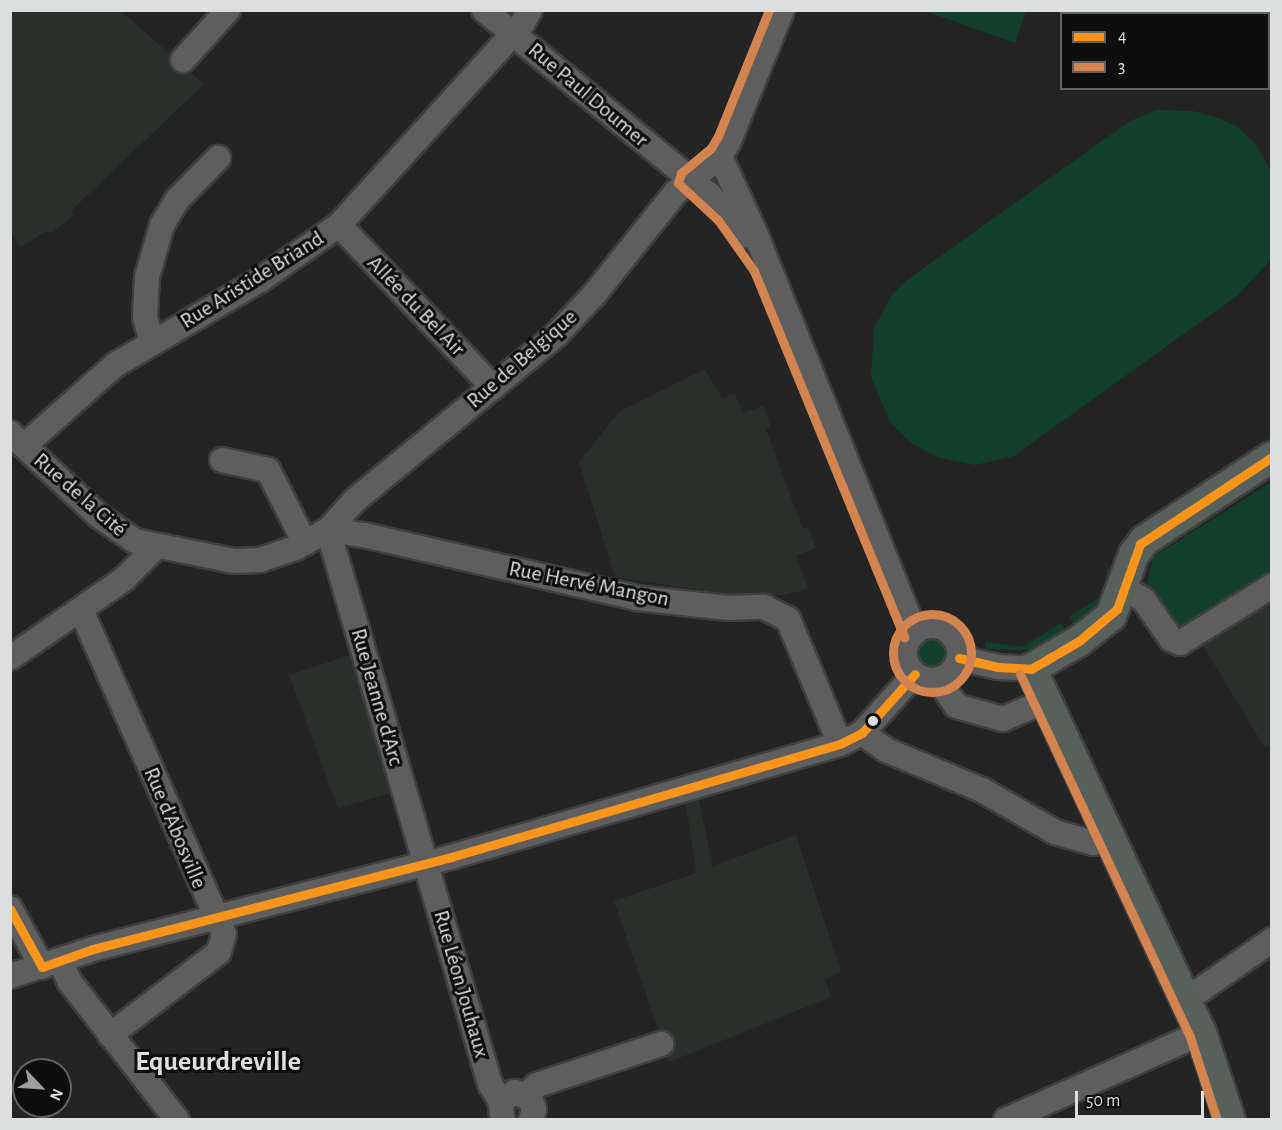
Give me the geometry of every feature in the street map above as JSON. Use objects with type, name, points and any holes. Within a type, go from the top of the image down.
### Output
[{"type":"main road","points":[[1230,1119],[1201,1033],[1043,702],[1031,669],[1105,623],[1117,609],[1134,555],[1144,540],[1272,457]]},
{"type":"street","points":[[183,60],[228,10]]},
{"type":"street","name":"Rue Paul Doumer","points":[[484,10],[727,212],[765,265]]},
{"type":"street","name":"Rue Aristide Briand","points":[[17,440],[115,365],[260,280],[339,225],[513,34],[530,10]]},
{"type":"street","points":[[782,10],[749,99],[720,156],[915,632]]},
{"type":"street","name":"Rue de Belgique","points":[[155,548],[234,561],[270,557],[305,543],[328,530],[354,501],[556,335],[592,296],[676,192],[720,156]]},
{"type":"street","points":[[152,342],[145,318],[147,277],[162,225],[177,200],[218,158]]},
{"type":"street","name":"Allée du Bel Air","points":[[339,225],[493,387]]},
{"type":"street","name":"Rue de la Cité","points":[[17,440],[116,530],[155,548]]},
{"type":"street","points":[[222,460],[268,470],[305,543]]},
{"type":"street","name":"Rue Hervé Mangon","points":[[328,530],[364,535],[636,598],[728,608],[764,607],[788,619],[840,744]]},
{"type":"street","name":"Rue Jeanne d'Arc","points":[[328,530],[426,864]]},
{"type":"street","points":[[10,658],[124,579],[155,548]]},
{"type":"street","points":[[1124,588],[1144,600],[1171,639],[1185,642],[1272,586]]},
{"type":"street","name":"Rue d'Abosville","points":[[81,610],[214,919],[224,934],[219,952],[110,1035]]},
{"type":"street","points":[[10,976],[214,919],[426,864],[840,744],[862,733],[927,677],[951,671],[959,658],[956,639],[942,627],[923,627],[915,632],[905,653],[927,677],[956,706],[1003,719],[1043,702]]},
{"type":"street","points":[[959,658],[998,667],[1031,669]]},
{"type":"street","points":[[862,733],[886,750],[982,790],[1055,832],[1093,843],[1108,840]]},
{"type":"street","name":"Rue Léon Jouhaux","points":[[426,864],[490,1084],[502,1111]]},
{"type":"street","points":[[10,908],[51,964],[70,982],[177,1119]]},
{"type":"street","points":[[1186,1000],[1272,940]]},
{"type":"street","points":[[1006,1119],[1201,1033]]},
{"type":"street","name":"Rue Léon Jouhaux","points":[[502,1111],[515,1092],[526,1095],[537,1085],[661,1044]]},
{"type":"street","points":[[526,1095],[533,1104],[531,1119]]},
{"type":"shaded area","points":[[11,11],[121,11],[204,84],[71,211],[74,215],[52,233],[46,231],[20,248],[11,232]]},
{"type":"shaded area","points":[[705,369],[722,398],[735,394],[743,413],[763,406],[771,427],[766,429],[788,490],[803,528],[808,527],[816,548],[796,556],[808,589],[783,595],[738,596],[615,577],[579,462],[619,412]]},
{"type":"shaded area","points":[[1271,601],[1272,744],[1265,748],[1203,646]]},
{"type":"shaded area","points":[[353,654],[392,793],[338,808],[289,675]]},
{"type":"shaded area","points":[[699,800],[713,866],[796,835],[841,972],[825,979],[831,997],[669,1062],[614,901],[696,873],[686,804]]},
{"type":"green space","points":[[925,11],[1026,11],[1015,43]]},
{"type":"green space","points":[[1102,11],[1180,11],[1155,12]]},
{"type":"green space","points":[[1156,110],[1193,111],[1218,118],[1236,126],[1255,143],[1271,171],[1272,253],[1268,263],[1237,296],[1014,456],[975,465],[937,457],[911,443],[890,422],[871,377],[874,328],[891,296],[907,280],[1130,121]]},
{"type":"green space","points":[[1271,482],[1271,580],[1182,636],[1147,584],[1153,557]]},
{"type":"green space","points":[[1107,569],[1116,570],[1102,605],[1073,623],[1069,617],[1103,595]]},
{"type":"green space","points":[[1061,623],[1065,629],[1031,650],[985,649],[986,642],[1022,647]]},
{"type":"green space","points":[[934,637],[946,641],[950,653],[946,665],[934,669],[922,665],[918,653],[922,641]]},
{"type":"transit line","name":"3","points":[[769,10],[718,136],[711,148],[681,173],[678,183],[718,220],[754,271],[904,637]]},
{"type":"transit line","name":"4","points":[[959,658],[998,667],[1031,669],[1079,641],[1117,609],[1140,544],[1272,457]]},
{"type":"transit line","name":"3","points":[[932,614],[947,617],[964,631],[971,653],[968,668],[954,685],[932,692],[917,689],[900,675],[893,653],[896,638],[910,621],[932,614]]},
{"type":"transit line","name":"4","points":[[42,967],[93,949],[451,857],[840,744],[862,733],[915,674]]},
{"type":"transit line","name":"3","points":[[1020,674],[1190,1037],[1217,1120]]},
{"type":"transit line","name":"4","points":[[10,909],[42,967]]},
{"type":"district","name":"Equeurdreville","points":[[218,1062]]}]
